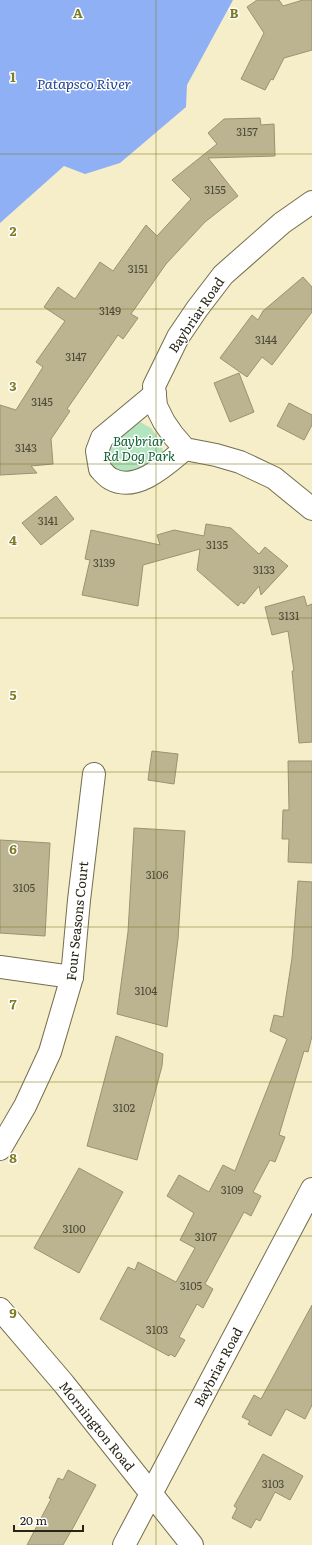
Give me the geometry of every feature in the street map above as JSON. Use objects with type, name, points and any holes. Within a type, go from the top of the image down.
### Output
[{"type":"street","name":"Baybriar Road","points":[[186,449],[173,436],[164,422],[156,406],[154,386],[178,337],[223,274],[282,223],[312,202]]},
{"type":"street","points":[[155,394],[102,438],[97,451],[100,468],[111,479],[128,484],[153,474],[186,449],[240,462],[274,478],[312,509]]},
{"type":"street","name":"Four Seasons Court","points":[[0,1149],[25,1106],[50,1052],[72,977],[79,900],[94,774]]},
{"type":"street","points":[[0,968],[72,977]]},
{"type":"street","name":"Baybriar Road","points":[[124,1545],[312,1189]]},
{"type":"street","name":"Mornington Road","points":[[0,1309],[50,1367],[192,1545]]},
{"type":"green space","name":"Baybriar Rd Dog Park","points":[[140,422],[151,428],[162,444],[163,453],[156,463],[122,476],[110,463],[109,448],[116,438]]},
{"type":"water","name":"Patapsco River","points":[[0,0],[233,0],[187,85],[186,107],[120,163],[85,174],[64,166],[0,223]]},
{"type":"building","points":[[257,0],[279,0],[283,6],[303,0],[312,0],[312,50],[284,58],[273,80],[271,79],[265,90],[241,79],[264,33],[247,7]]},
{"type":"building","points":[[260,118],[261,125],[274,124],[275,156],[208,158],[238,196],[205,222],[166,264],[131,314],[138,318],[123,339],[118,335],[67,409],[70,411],[51,439],[53,464],[31,466],[37,473],[0,475],[0,405],[16,410],[43,367],[36,362],[65,321],[44,307],[58,287],[75,299],[100,262],[113,271],[146,225],[157,236],[191,199],[172,180],[217,144],[208,133],[224,119]]},
{"type":"building","points":[[303,277],[312,287],[312,312],[272,365],[262,357],[247,377],[220,358],[252,315],[258,320],[263,311]]},
{"type":"building","points":[[239,373],[254,412],[230,422],[214,383]]},
{"type":"building","points":[[289,403],[312,415],[312,425],[304,440],[277,426]]},
{"type":"building","points":[[56,496],[74,519],[41,545],[22,523]]},
{"type":"building","points":[[206,524],[231,528],[259,554],[265,547],[288,566],[261,595],[259,586],[244,604],[241,602],[238,606],[197,570],[200,549],[143,565],[138,606],[82,595],[90,560],[85,559],[91,530],[160,545],[157,535],[174,530],[204,536]]},
{"type":"building","points":[[304,596],[307,606],[312,604],[312,742],[299,743],[292,671],[294,671],[288,631],[272,635],[265,607]]},
{"type":"building","points":[[152,751],[178,754],[174,784],[148,780]]},
{"type":"building","points":[[288,761],[312,761],[312,863],[288,862],[289,839],[282,839],[283,810],[289,810]]},
{"type":"building","points":[[134,828],[185,831],[178,939],[167,1027],[117,1014],[128,932]]},
{"type":"building","points":[[0,840],[50,843],[45,936],[0,933]]},
{"type":"building","points":[[298,881],[312,882],[312,1036],[308,1052],[304,1051],[279,1135],[285,1137],[275,1162],[270,1160],[253,1192],[261,1196],[251,1216],[244,1212],[205,1284],[213,1289],[203,1308],[197,1304],[179,1337],[185,1340],[175,1357],[170,1354],[169,1356],[100,1319],[128,1267],[135,1270],[138,1262],[176,1282],[195,1248],[180,1240],[194,1213],[167,1196],[179,1175],[209,1192],[223,1165],[235,1171],[287,1039],[270,1031],[274,1015],[283,1017],[292,958]]},
{"type":"building","points":[[116,1036],[163,1054],[162,1066],[137,1160],[87,1146]]},
{"type":"building","points":[[79,1168],[123,1192],[79,1273],[34,1248]]},
{"type":"building","points":[[312,1305],[312,1405],[305,1419],[286,1409],[271,1436],[248,1424],[250,1421],[242,1417],[254,1395],[261,1399]]},
{"type":"building","points":[[263,1454],[303,1476],[290,1500],[275,1492],[260,1521],[256,1519],[251,1528],[232,1518],[237,1508],[234,1506]]},
{"type":"building","points":[[68,1470],[96,1485],[74,1526],[63,1545],[27,1545],[51,1499],[49,1498],[58,1478],[63,1480]]}]
